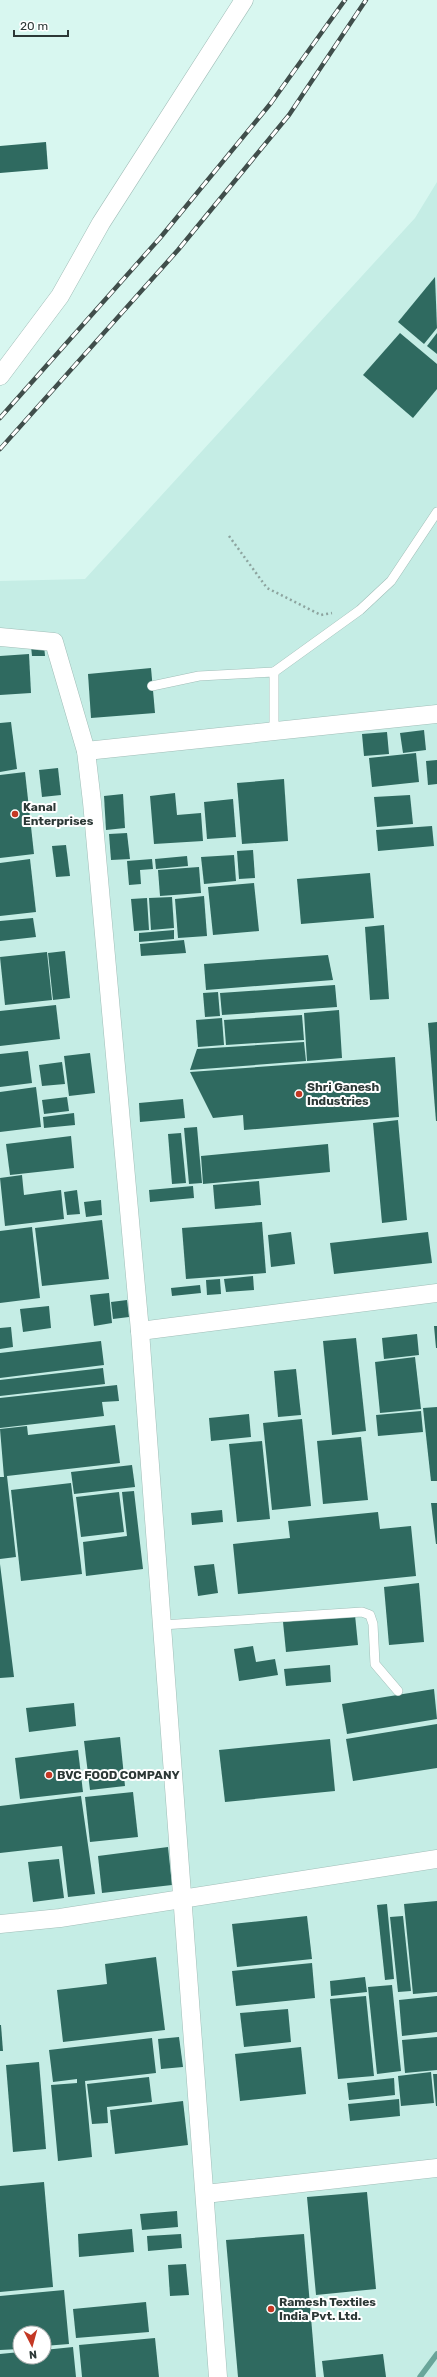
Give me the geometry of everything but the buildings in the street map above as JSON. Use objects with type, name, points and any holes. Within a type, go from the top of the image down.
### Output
[{"type":"street","points":[[0,376],[60,296],[101,223],[244,0]]},
{"type":"street","points":[[0,637],[54,642],[86,751],[140,1331],[218,2377]]},
{"type":"street","points":[[86,751],[437,714]]},
{"type":"street","points":[[140,1331],[437,1293]]},
{"type":"street","points":[[0,1924],[60,1918],[437,1859]]},
{"type":"street","points":[[205,2194],[437,2168]]},
{"type":"lane","points":[[152,686],[199,676],[274,672],[360,610],[391,581],[437,512]]},
{"type":"lane","points":[[274,672],[274,732]]},
{"type":"lane","points":[[162,1625],[362,1612],[370,1615],[373,1624],[375,1664],[398,1691]]},
{"type":"path","points":[[229,536],[267,588],[321,614],[360,610]]},
{"type":"shaded area","points":[[437,182],[437,2377],[0,2377],[0,581],[85,579],[415,218]]},
{"type":"waterway","points":[[420,2377],[437,2354]]},
{"type":"railway","points":[[0,418],[160,238],[271,103],[345,0]]},
{"type":"railway","points":[[0,449],[178,250],[289,115],[366,0]]},
{"type":"place","name":"Kanal Enterprises","points":[[15,814]]},
{"type":"place","name":"Shri Ganesh Industries","points":[[299,1094]]},
{"type":"place","name":"BVC FOOD COMPANY","points":[[49,1775]]},
{"type":"place","name":"Ramesh Textiles India Pvt. Ltd.","points":[[271,2309]]}]
